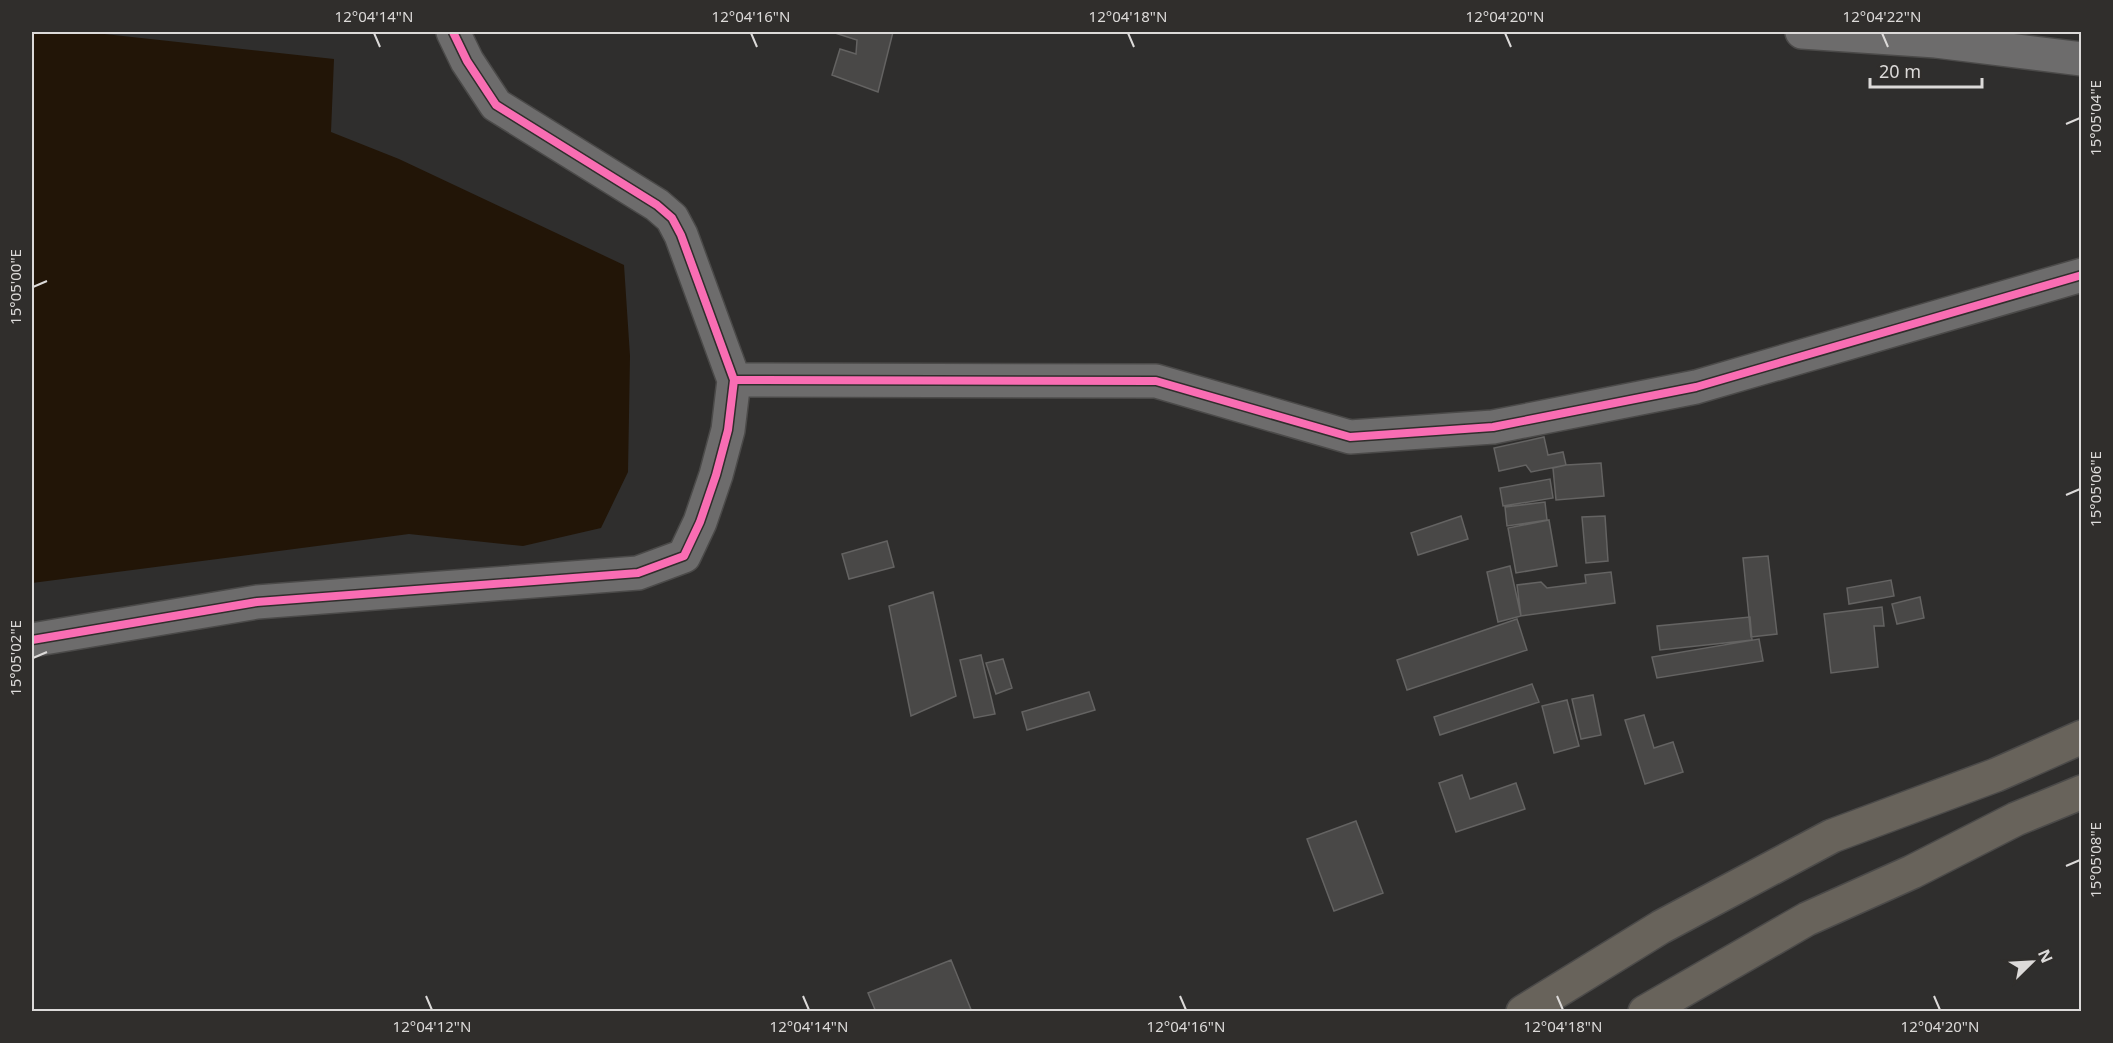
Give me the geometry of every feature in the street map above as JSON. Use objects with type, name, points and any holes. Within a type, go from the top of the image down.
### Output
[{"type":"main road","points":[[1524,1011],[1661,927],[1832,836],[1996,775],[2082,737]]},
{"type":"main road","points":[[1645,1011],[1807,919],[1912,872],[2016,819],[2082,792]]},
{"type":"street","points":[[32,640],[256,602],[638,573],[684,556],[700,522],[716,475],[728,430],[734,380],[681,235],[672,218],[657,205],[496,105],[467,62],[453,32]]},
{"type":"street","points":[[1802,32],[1947,43],[2082,59]]},
{"type":"street","points":[[734,380],[1156,381],[1350,437],[1493,427],[1696,387],[2082,275]]},
{"type":"shaded area","points":[[32,32],[86,32],[334,59],[331,132],[399,159],[624,265],[630,356],[628,472],[601,528],[523,546],[409,534],[32,583]]},
{"type":"building","points":[[832,32],[893,32],[878,92],[832,75],[840,49],[856,54],[857,40]]},
{"type":"building","points":[[1544,437],[1548,455],[1563,452],[1566,465],[1531,472],[1526,465],[1499,471],[1494,448]]},
{"type":"building","points":[[1601,463],[1604,496],[1556,500],[1553,468]]},
{"type":"building","points":[[1550,479],[1553,498],[1503,506],[1500,488]]},
{"type":"building","points":[[1545,502],[1547,520],[1507,526],[1505,507]]},
{"type":"building","points":[[1461,516],[1468,539],[1418,555],[1411,533]]},
{"type":"building","points":[[1605,516],[1608,561],[1586,563],[1582,517]]},
{"type":"building","points":[[1549,520],[1557,566],[1516,573],[1508,528]]},
{"type":"building","points":[[887,541],[894,567],[849,579],[842,554]]},
{"type":"building","points":[[1768,556],[1777,634],[1751,637],[1743,558]]},
{"type":"building","points":[[1510,566],[1521,616],[1498,622],[1487,572]]},
{"type":"building","points":[[1611,572],[1615,603],[1521,616],[1517,585],[1541,582],[1547,588],[1586,583],[1585,575]]},
{"type":"building","points":[[1891,580],[1894,596],[1849,604],[1847,588]]},
{"type":"building","points":[[933,592],[956,696],[911,716],[889,606]]},
{"type":"building","points":[[1920,597],[1924,618],[1897,624],[1892,604]]},
{"type":"building","points":[[1882,607],[1884,626],[1874,626],[1878,667],[1831,673],[1824,614]]},
{"type":"building","points":[[1750,617],[1752,640],[1660,650],[1657,626]]},
{"type":"building","points":[[1517,619],[1527,650],[1407,690],[1397,660]]},
{"type":"building","points":[[1759,639],[1763,661],[1657,678],[1652,657]]},
{"type":"building","points":[[981,655],[995,714],[974,718],[960,660]]},
{"type":"building","points":[[1003,659],[1012,688],[996,694],[986,663]]},
{"type":"building","points":[[1532,684],[1539,702],[1440,735],[1434,717]]},
{"type":"building","points":[[1089,692],[1095,710],[1027,730],[1022,712]]},
{"type":"building","points":[[1593,695],[1601,735],[1581,739],[1572,699]]},
{"type":"building","points":[[1567,700],[1579,746],[1554,753],[1542,706]]},
{"type":"building","points":[[1644,715],[1654,748],[1673,742],[1683,772],[1645,784],[1625,720]]},
{"type":"building","points":[[1462,775],[1470,799],[1516,783],[1525,809],[1456,832],[1439,783]]},
{"type":"building","points":[[1356,821],[1383,893],[1334,911],[1307,839]]},
{"type":"building","points":[[951,960],[972,1012],[876,1012],[868,993]]},
{"type":"cycle path","points":[[32,640],[257,602],[638,573],[684,556],[700,522],[716,475],[728,430],[734,380],[681,235],[672,218],[657,205],[496,105],[467,61],[453,32]]},
{"type":"cycle path","points":[[734,380],[1156,381],[1350,437],[1493,427],[1696,387],[2082,275]]}]
